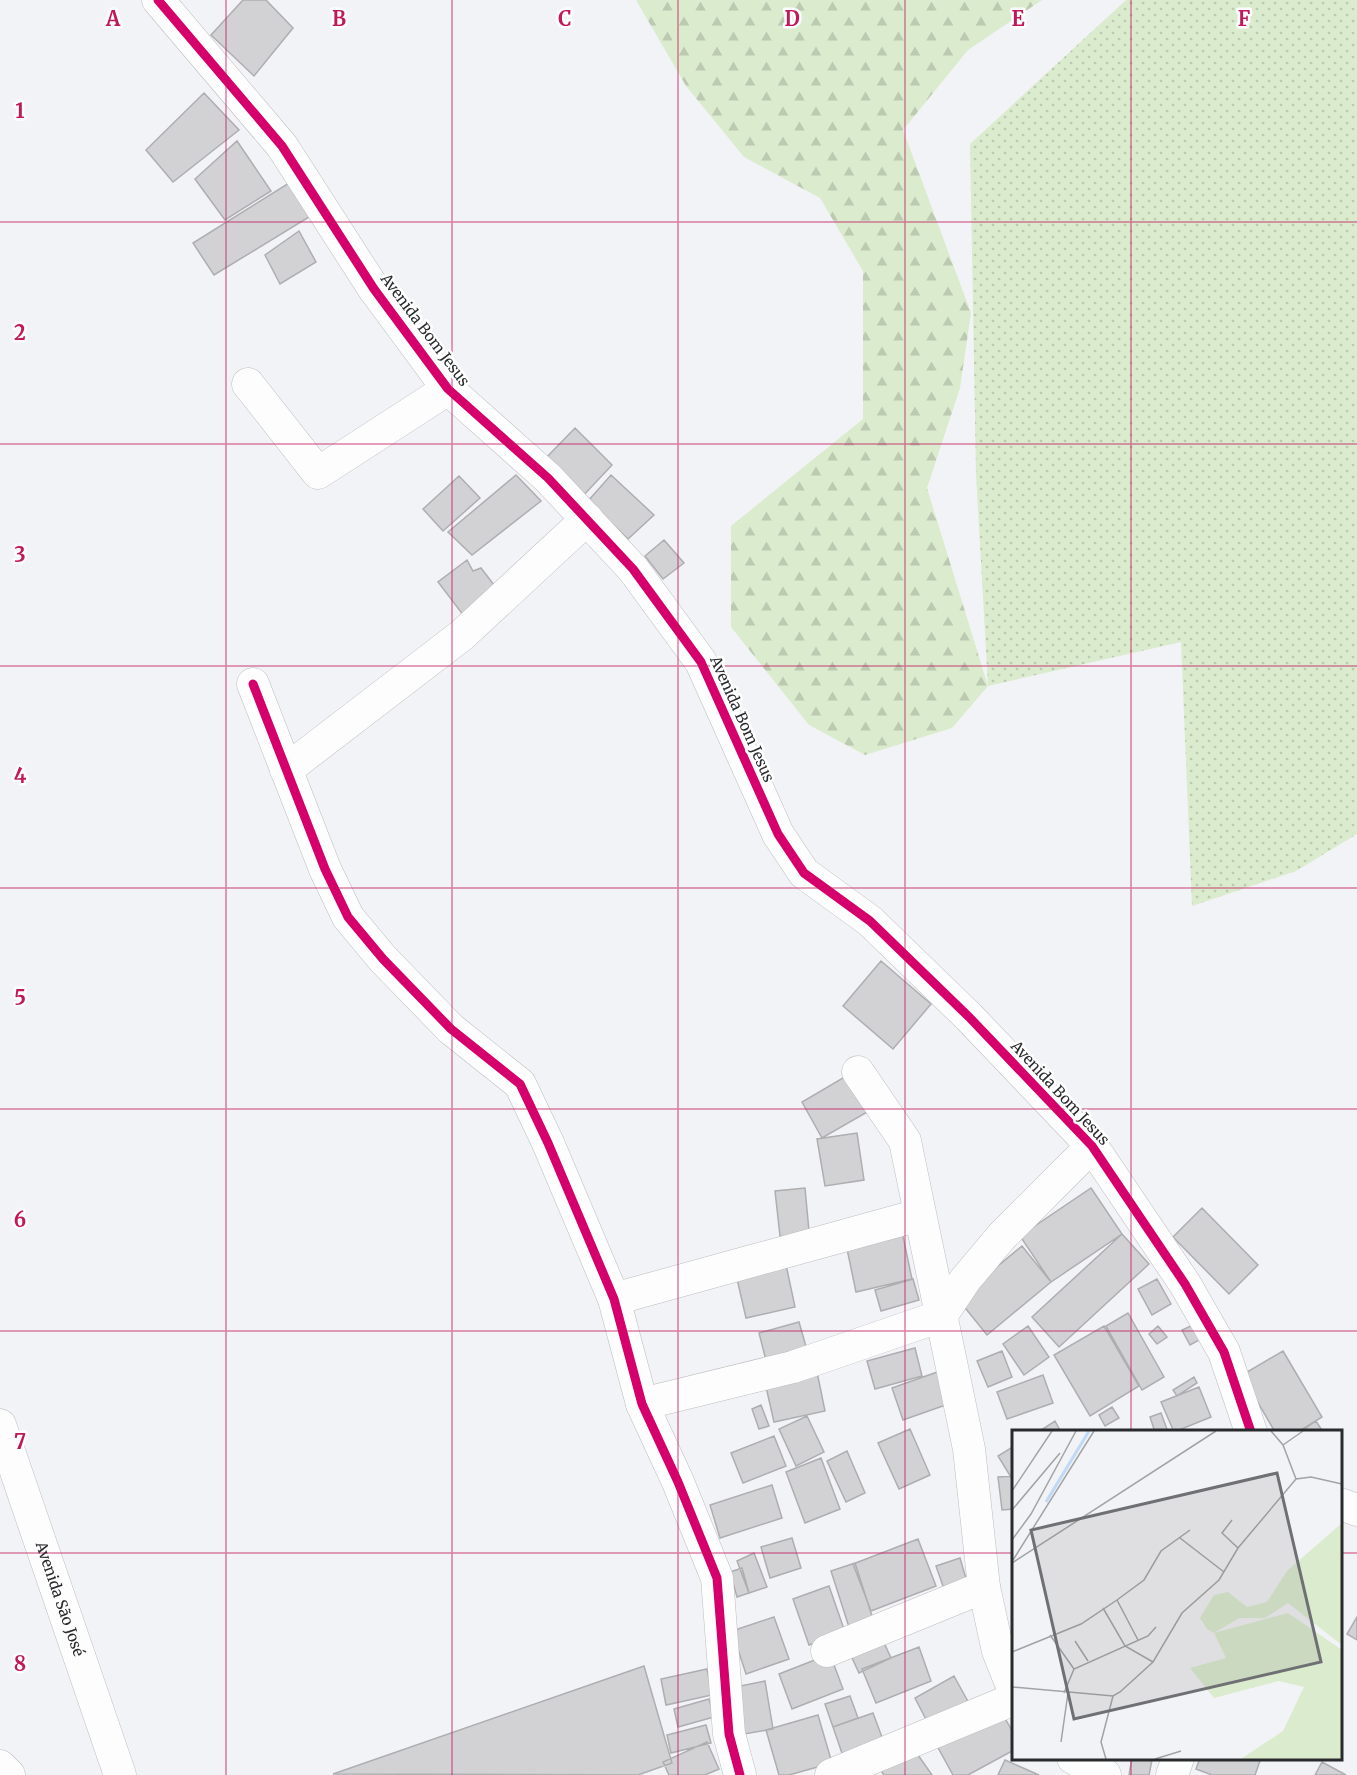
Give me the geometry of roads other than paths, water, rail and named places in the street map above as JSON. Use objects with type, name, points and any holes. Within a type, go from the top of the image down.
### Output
[{"type":"street","name":"Avenida Bom Jesus","points":[[158,0],[282,146],[374,289],[448,389],[548,478],[633,570],[701,662],[778,834],[804,873],[870,921],[969,1017],[1092,1146],[1185,1284],[1224,1352],[1251,1430]]},
{"type":"street","points":[[248,384],[318,473],[448,389]]},
{"type":"street","points":[[286,770],[462,635],[587,519]]},
{"type":"street","points":[[253,684],[325,869],[348,917],[383,959],[451,1029],[520,1083],[548,1143],[614,1299],[642,1404],[678,1482],[717,1578],[729,1734],[740,1775]]},
{"type":"street","points":[[858,1072],[905,1141],[969,1449],[984,1587],[998,1651],[1012,1686]]},
{"type":"street","points":[[642,1404],[793,1367],[941,1316],[965,1280],[1002,1236],[1092,1146]]},
{"type":"street","points":[[614,1299],[919,1215]]},
{"type":"street","name":"Avenida São José","points":[[0,1425],[120,1775]]},
{"type":"street","points":[[1342,1504],[1357,1510]]},
{"type":"street","points":[[827,1651],[984,1587]]},
{"type":"street","points":[[831,1775],[1012,1700]]},
{"type":"street","points":[[1077,1760],[1105,1775]]},
{"type":"street","points":[[1172,1775],[1177,1760]]},
{"type":"street","points":[[0,1766],[9,1775]]}]
